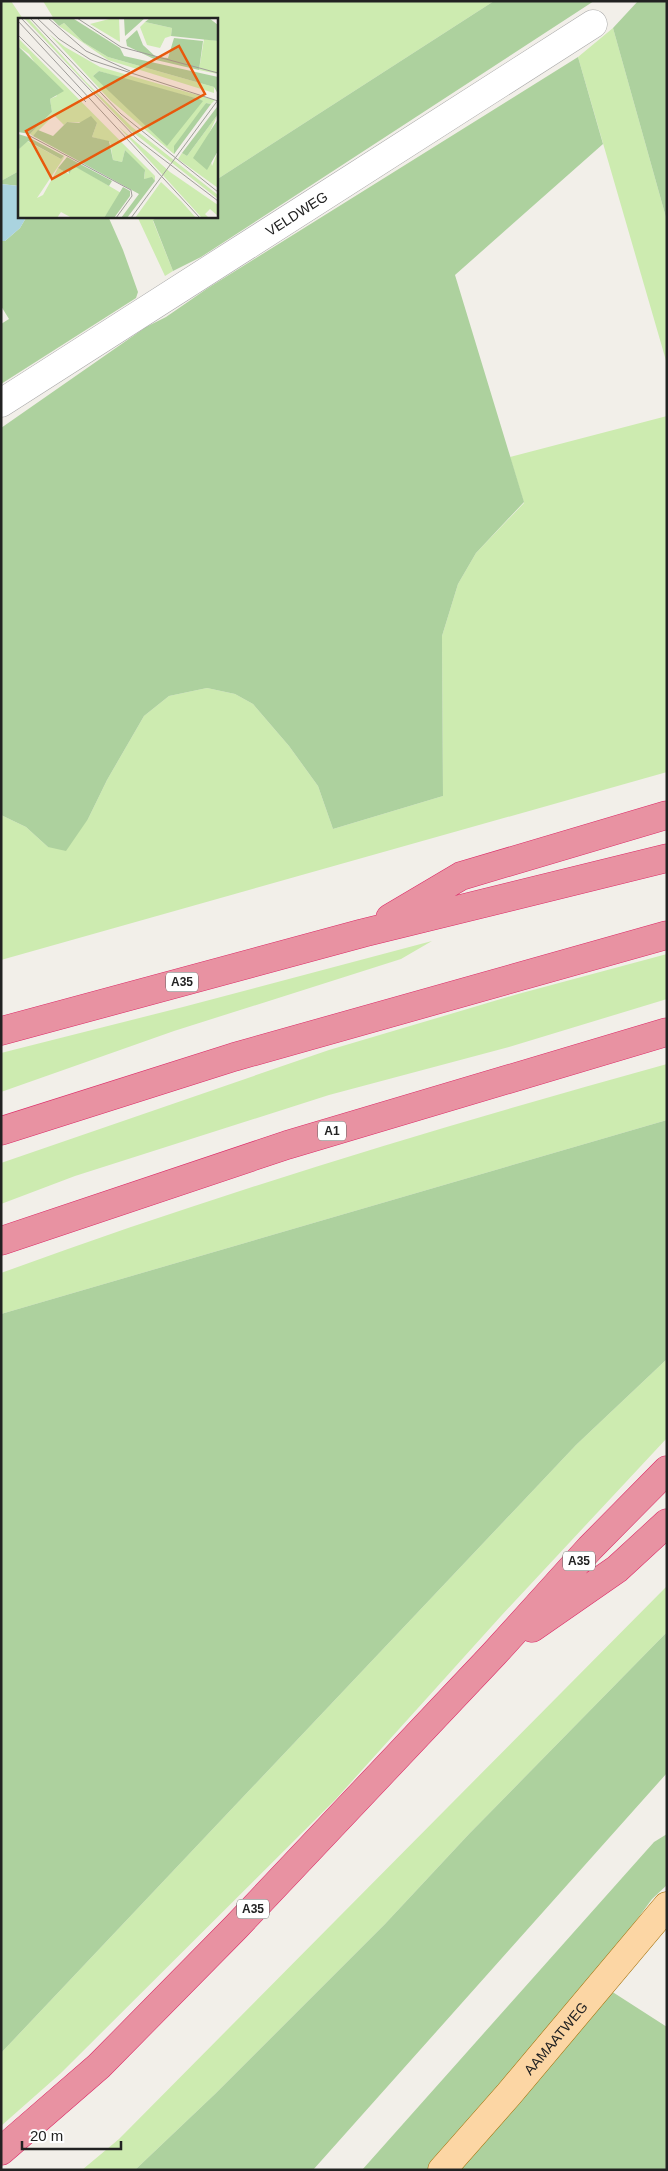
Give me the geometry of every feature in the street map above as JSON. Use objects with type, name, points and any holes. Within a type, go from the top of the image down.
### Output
[{"type":"highway","name":"A35","points":[[362,934],[461,876],[667,815]]},
{"type":"highway","name":"A35","points":[[1,1031],[362,934],[667,858]]},
{"type":"highway","points":[[1,1131],[234,1056],[667,935]]},
{"type":"highway","name":"A1","points":[[1,1241],[287,1145],[667,1032]]},
{"type":"highway","name":"A35","points":[[1,2151],[99,2066],[236,1927],[494,1654],[590,1548],[667,1470]]},
{"type":"highway","name":"A35","points":[[494,1654],[618,1569],[667,1523]]},
{"type":"main road","name":"AAMAATWEG","points":[[442,2170],[510,2094],[667,1906]]},
{"type":"street","name":"VELDWEG","points":[[1,403],[593,24]]},
{"type":"green space","points":[[1,1],[11,1],[22,18],[18,18],[18,172],[1,181]]},
{"type":"green space","points":[[43,1],[494,1],[218,179],[218,18],[53,18]]},
{"type":"green space","points":[[494,1],[594,1],[201,257],[173,271],[153,220],[156,218],[218,218],[218,179]]},
{"type":"green space","points":[[638,1],[667,1],[667,221],[613,28]]},
{"type":"green space","points":[[613,28],[667,221],[667,364],[578,57]]},
{"type":"green space","points":[[578,57],[603,144],[455,275],[524,502],[476,553],[458,584],[442,636],[443,796],[333,829],[318,786],[289,746],[253,704],[235,694],[207,688],[169,696],[144,716],[107,780],[88,819],[66,851],[48,847],[26,827],[1,815],[1,428],[146,327],[166,317],[208,288]]},
{"type":"green space","points":[[18,172],[18,186],[1,184],[1,181]]},
{"type":"green space","points":[[26,218],[109,218],[138,292],[136,298],[1,384],[1,324],[9,319],[1,306],[1,241],[5,241],[20,228]]},
{"type":"green space","points":[[138,218],[157,218],[153,221],[173,271],[165,276]]},
{"type":"green space","points":[[667,416],[667,772],[1,960],[1,815],[26,827],[48,847],[88,819],[107,780],[144,716],[169,696],[207,688],[235,694],[253,704],[289,746],[318,786],[333,829],[443,796],[442,636],[458,584],[476,553],[524,503],[510,457]]},
{"type":"green space","points":[[432,941],[401,959],[174,1031],[1,1092],[1,1053]]},
{"type":"green space","points":[[667,954],[667,999],[509,1047],[329,1095],[75,1176],[1,1204],[1,1163],[329,1050],[518,994]]},
{"type":"green space","points":[[667,1064],[667,1120],[1,1314],[1,1273],[249,1188],[416,1136]]},
{"type":"green space","points":[[667,1120],[667,1359],[576,1445],[1,2053],[1,1314]]},
{"type":"green space","points":[[667,1359],[667,1438],[501,1616],[335,1800],[61,2073],[1,2126],[1,2053],[576,1445]]},
{"type":"green space","points":[[667,1586],[667,1632],[469,1834],[385,1924],[215,2094],[135,2170],[82,2170],[119,2139]]},
{"type":"green space","points":[[667,1632],[667,1773],[313,2170],[135,2170],[215,2094],[385,1924],[469,1834]]},
{"type":"green space","points":[[667,1834],[667,1885],[652,1899],[608,1959],[611,1991],[667,2027],[667,2170],[362,2170],[654,1842]]},
{"type":"water","points":[[1,184],[18,186],[18,218],[26,218],[20,228],[5,241],[1,241]]}]
